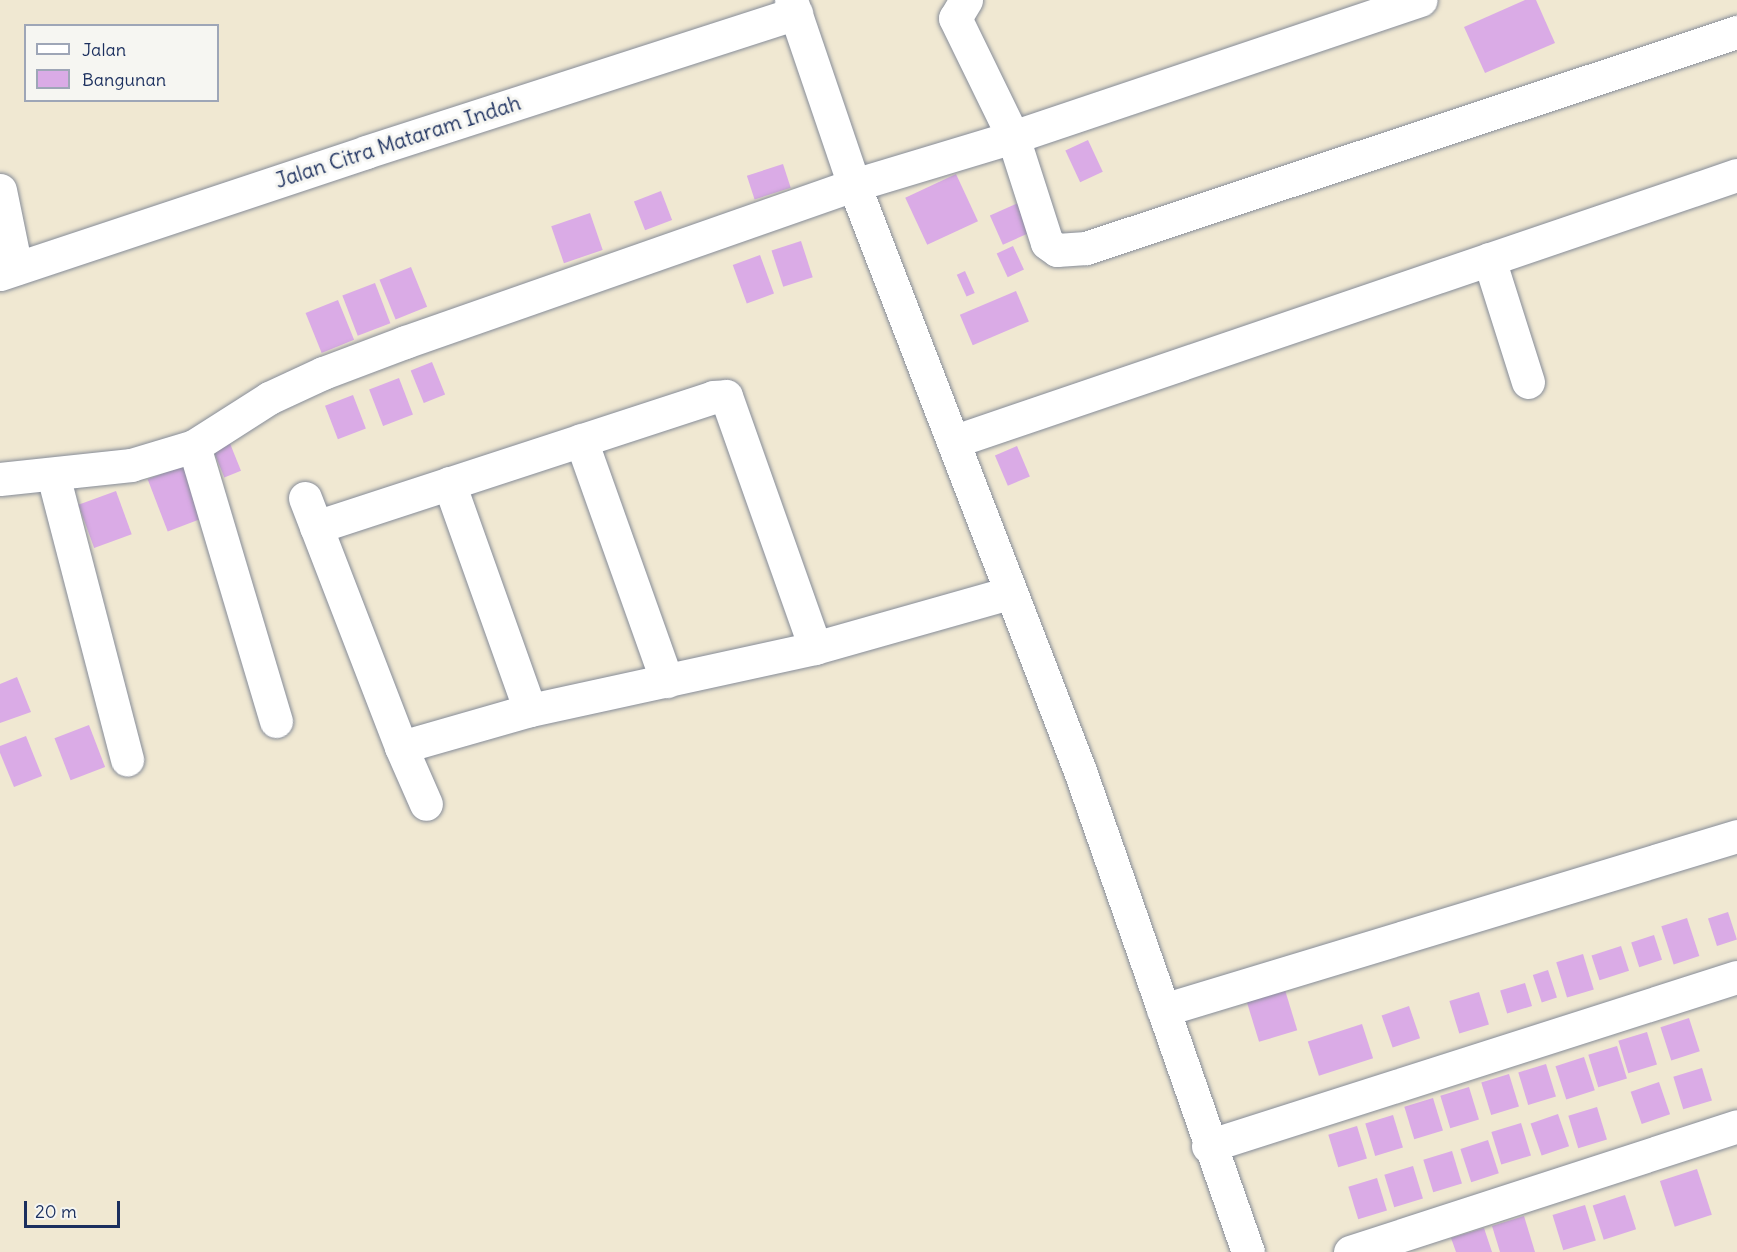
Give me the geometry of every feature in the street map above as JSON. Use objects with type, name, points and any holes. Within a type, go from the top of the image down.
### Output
[{"type":"street","points":[[966,0],[955,18],[1013,137],[1047,243],[1057,250],[1068,251],[1086,248],[1737,32]]},
{"type":"street","points":[[0,479],[131,465],[194,446],[269,398],[323,373],[405,342],[854,185],[1013,137],[1421,0]]},
{"type":"street","points":[[794,7],[854,185],[955,441],[1010,593],[1080,771],[1209,1146],[1248,1252]]},
{"type":"street","name":"Jalan Citra Mataram Indah","points":[[8,271],[794,7]]},
{"type":"street","points":[[955,441],[1737,175]]},
{"type":"street","points":[[0,190],[8,271]]},
{"type":"street","points":[[1489,259],[1528,382]]},
{"type":"street","points":[[426,804],[401,747],[311,512],[449,483],[713,397],[726,396],[815,648]]},
{"type":"street","points":[[581,440],[667,681]]},
{"type":"street","points":[[194,446],[276,721]]},
{"type":"street","points":[[54,475],[127,760]]},
{"type":"street","points":[[449,483],[530,710]]},
{"type":"street","points":[[401,747],[530,710],[815,648],[1010,593]]},
{"type":"street","points":[[1163,1010],[1737,836]]},
{"type":"street","points":[[1209,1146],[1737,977]]},
{"type":"street","points":[[1350,1252],[1737,1126]]},
{"type":"building","points":[[1525,0],[1536,0],[1555,43],[1485,73],[1464,27]]},
{"type":"building","points":[[1088,140],[1103,172],[1080,182],[1065,151]]},
{"type":"building","points":[[783,164],[791,188],[755,200],[747,176]]},
{"type":"building","points":[[956,174],[978,221],[927,245],[905,198]]},
{"type":"building","points":[[661,191],[672,220],[645,230],[634,201]]},
{"type":"building","points":[[1020,202],[1033,231],[1003,245],[990,215]]},
{"type":"building","points":[[590,213],[603,250],[564,263],[551,226]]},
{"type":"building","points":[[801,241],[813,277],[783,287],[772,251]]},
{"type":"building","points":[[1013,246],[1024,270],[1008,277],[997,254]]},
{"type":"building","points":[[760,255],[774,294],[747,303],[733,265]]},
{"type":"building","points":[[411,267],[427,307],[396,320],[379,280]]},
{"type":"building","points":[[965,271],[975,293],[967,297],[957,275]]},
{"type":"building","points":[[375,283],[390,323],[358,336],[342,296]]},
{"type":"building","points":[[1016,291],[1029,321],[973,345],[960,315]]},
{"type":"building","points":[[338,300],[354,340],[322,353],[306,313]]},
{"type":"building","points":[[432,362],[445,394],[424,403],[411,371]]},
{"type":"building","points":[[399,378],[413,414],[383,426],[369,389]]},
{"type":"building","points":[[353,395],[366,429],[338,439],[325,406]]},
{"type":"building","points":[[229,441],[241,471],[224,477],[212,448]]},
{"type":"building","points":[[1017,446],[1030,476],[1008,486],[995,455]]},
{"type":"building","points":[[185,465],[205,517],[168,532],[148,479]]},
{"type":"building","points":[[116,491],[132,534],[94,548],[78,505]]},
{"type":"building","points":[[17,677],[31,712],[0,723],[0,684]]},
{"type":"building","points":[[89,725],[105,767],[71,780],[54,738]]},
{"type":"building","points":[[26,736],[42,776],[14,787],[0,753],[0,746]]},
{"type":"building","points":[[1728,912],[1737,940],[1717,946],[1708,918]]},
{"type":"building","points":[[1687,918],[1699,956],[1674,964],[1661,926]]},
{"type":"building","points":[[1654,935],[1662,960],[1639,967],[1631,942]]},
{"type":"building","points":[[1621,946],[1629,971],[1600,980],[1592,956]]},
{"type":"building","points":[[1583,954],[1594,989],[1567,998],[1556,962]]},
{"type":"building","points":[[1548,970],[1557,998],[1542,1003],[1533,975]]},
{"type":"building","points":[[1525,983],[1532,1006],[1507,1014],[1500,991]]},
{"type":"building","points":[[1285,990],[1297,1030],[1259,1042],[1247,1002]]},
{"type":"building","points":[[1479,992],[1489,1025],[1459,1034],[1449,1001]]},
{"type":"building","points":[[1409,1006],[1420,1038],[1393,1048],[1382,1015]]},
{"type":"building","points":[[1689,1018],[1700,1051],[1671,1061],[1660,1027]]},
{"type":"building","points":[[1362,1024],[1373,1058],[1319,1076],[1308,1042]]},
{"type":"building","points":[[1647,1032],[1657,1065],[1628,1073],[1618,1041]]},
{"type":"building","points":[[1617,1046],[1627,1079],[1598,1087],[1588,1055]]},
{"type":"building","points":[[1584,1057],[1595,1090],[1566,1100],[1555,1066]]},
{"type":"building","points":[[1546,1064],[1556,1097],[1528,1105],[1518,1072]]},
{"type":"building","points":[[1702,1068],[1712,1101],[1683,1109],[1673,1077]]},
{"type":"building","points":[[1509,1074],[1519,1107],[1491,1115],[1481,1082]]},
{"type":"building","points":[[1659,1082],[1670,1114],[1642,1124],[1631,1092]]},
{"type":"building","points":[[1469,1087],[1479,1120],[1450,1128],[1440,1096]]},
{"type":"building","points":[[1433,1098],[1443,1131],[1414,1139],[1404,1107]]},
{"type":"building","points":[[1597,1107],[1607,1140],[1578,1148],[1568,1116]]},
{"type":"building","points":[[1558,1114],[1569,1146],[1542,1156],[1531,1123]]},
{"type":"building","points":[[1393,1115],[1403,1148],[1375,1156],[1365,1123]]},
{"type":"building","points":[[1521,1123],[1531,1156],[1501,1165],[1491,1132]]},
{"type":"building","points":[[1357,1126],[1367,1159],[1338,1167],[1328,1135]]},
{"type":"building","points":[[1488,1140],[1499,1173],[1471,1182],[1460,1149]]},
{"type":"building","points":[[1452,1151],[1462,1184],[1433,1192],[1423,1160]]},
{"type":"building","points":[[1413,1166],[1423,1199],[1394,1207],[1384,1175]]},
{"type":"building","points":[[1697,1169],[1712,1215],[1675,1227],[1660,1181]]},
{"type":"building","points":[[1377,1178],[1387,1211],[1358,1219],[1348,1187]]},
{"type":"building","points":[[1625,1195],[1636,1229],[1604,1240],[1593,1206]]},
{"type":"building","points":[[1585,1205],[1596,1240],[1563,1250],[1552,1215]]},
{"type":"building","points":[[1524,1216],[1535,1252],[1500,1252],[1492,1226]]},
{"type":"building","points":[[1484,1228],[1492,1252],[1456,1252],[1451,1238]]}]
